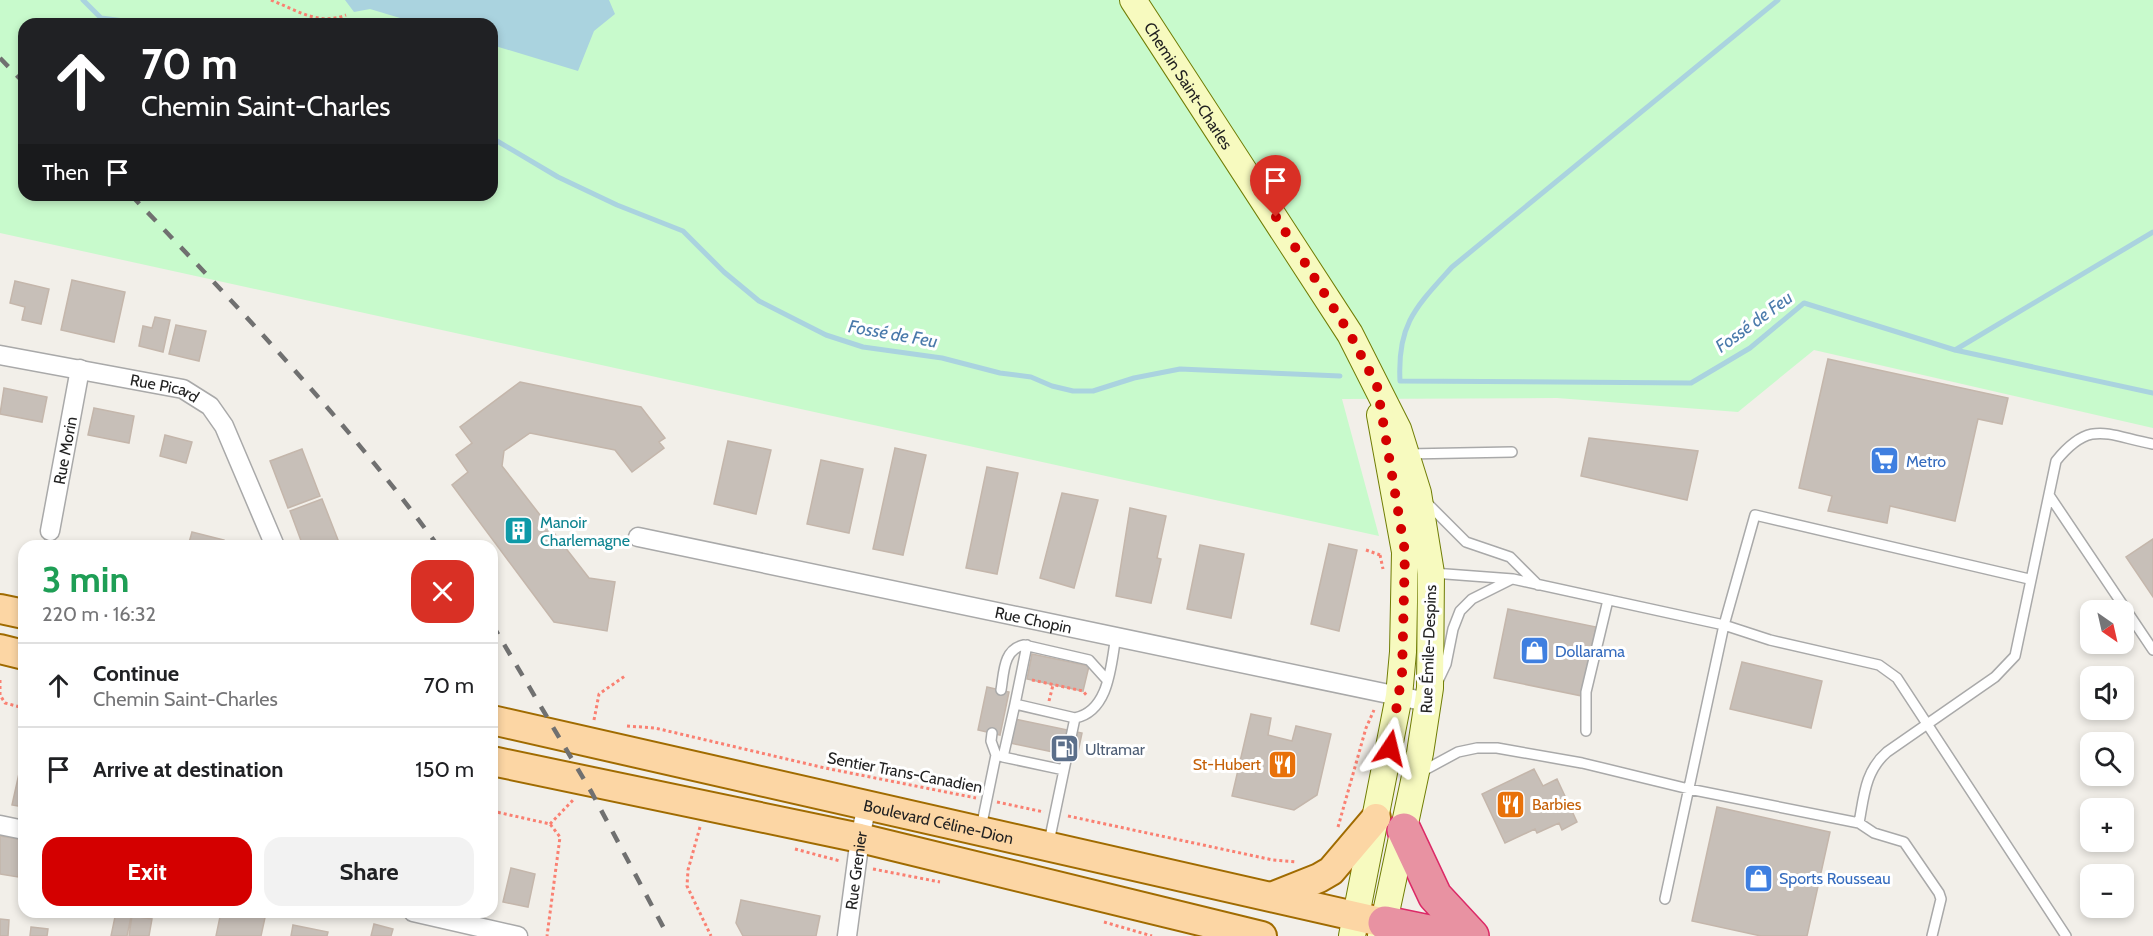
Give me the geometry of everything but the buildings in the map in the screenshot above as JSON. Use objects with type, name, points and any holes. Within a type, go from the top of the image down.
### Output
[{"type":"highway","points":[[1390,824],[1435,896],[1472,936]]},
{"type":"highway","points":[[1369,928],[1448,936]]},
{"type":"main road","name":"Chemin Saint-Charles","points":[[1133,0],[1320,285],[1359,350],[1377,386],[1397,455],[1403,542],[1418,573]]},
{"type":"main road","name":"Chemin Saint-Charles","points":[[1397,455],[1418,493],[1418,573]]},
{"type":"main road","name":"Rue Émile-Despins","points":[[1369,928],[1390,824],[1399,696],[1418,573]]},
{"type":"main road","name":"Rue Émile-Despins","points":[[1390,824],[1415,775],[1428,702],[1418,573]]},
{"type":"main road","points":[[0,609],[18,613]]},
{"type":"main road","points":[[0,649],[18,654]]},
{"type":"main road","name":"Boulevard Céline-Dion","points":[[498,721],[1274,896],[1369,928]]},
{"type":"main road","name":"Boulevard Céline-Dion","points":[[498,762],[860,838],[1209,930],[1262,936]]},
{"type":"main road","points":[[1274,896],[1326,874],[1390,824]]},
{"type":"street","name":"Rue Picard","points":[[0,355],[183,389],[210,406],[224,426],[272,540]]},
{"type":"street","name":"Rue Morin","points":[[50,531],[80,369]]},
{"type":"street","name":"Rue Chopin","points":[[638,537],[1428,702]]},
{"type":"street","name":"Rue Grenier","points":[[847,936],[860,838],[867,805]]},
{"type":"street","points":[[0,825],[18,829]]},
{"type":"street","points":[[439,918],[518,936]]},
{"type":"lane","points":[[1859,823],[1869,774],[1875,762],[1995,677],[2015,656],[2029,579],[2056,461],[2072,441],[2090,432],[2153,444]]},
{"type":"lane","points":[[1397,455],[1512,452]]},
{"type":"lane","points":[[1418,493],[1466,542],[1510,557],[1538,585]]},
{"type":"lane","points":[[2049,495],[2153,651]]},
{"type":"lane","points":[[1665,899],[1724,625],[1755,515],[2029,579]]},
{"type":"lane","points":[[1418,573],[1513,579],[1724,625],[1770,640],[1879,665],[1897,678],[2066,936]]},
{"type":"lane","points":[[1428,702],[1446,664],[1453,629],[1460,611],[1472,599],[1513,579]]},
{"type":"lane","points":[[1586,730],[1586,692],[1608,600]]},
{"type":"lane","points":[[1015,704],[1075,718],[1084,714],[1104,694],[1116,636]]},
{"type":"lane","points":[[1001,690],[1010,652],[1018,646],[1027,645],[1083,657],[1093,662],[1107,680]]},
{"type":"lane","points":[[980,830],[1015,704],[1027,645]]},
{"type":"lane","points":[[1048,845],[1075,718]]},
{"type":"lane","points":[[992,733],[991,741],[999,756],[1064,771]]},
{"type":"lane","points":[[1415,775],[1452,754],[1477,748],[1497,748],[1582,763],[1689,789],[1859,823],[1874,833],[1904,842],[1939,893],[1941,899],[1932,936]]},
{"type":"path","points":[[271,0],[315,18]]},
{"type":"path","points":[[338,18],[346,15]]},
{"type":"path","points":[[1366,550],[1380,555]]},
{"type":"path","points":[[603,724],[593,724],[599,693],[625,676]]},
{"type":"path","points":[[1027,679],[1083,691]]},
{"type":"path","points":[[0,680],[0,695],[4,703],[18,706]]},
{"type":"path","points":[[1336,832],[1366,728],[1374,710]]},
{"type":"path","name":"Sentier Trans-Canadien","points":[[624,726],[655,728],[825,768],[1282,862],[1303,861]]},
{"type":"path","points":[[498,812],[550,824],[560,837],[547,936]]},
{"type":"path","points":[[711,828],[700,825],[687,879],[687,886],[711,936]]},
{"type":"path","points":[[788,848],[856,866],[946,884]]},
{"type":"path","points":[[1101,921],[1152,936]]},
{"type":"green space","points":[[0,0],[2153,0],[2153,428],[1814,350],[1738,412],[1557,398],[1342,399],[1379,536],[0,233]]},
{"type":"water","points":[[345,0],[609,0],[615,14],[594,31],[578,71],[498,47],[498,18],[400,18],[370,9],[354,12]]},
{"type":"waterway","name":"Fossé de Feu","points":[[83,0],[101,18]]},
{"type":"waterway","name":"Fossé de Feu","points":[[1778,0],[1452,267],[1411,318],[1402,345],[1400,381],[1691,383],[1750,348],[1804,303],[1955,350],[2153,393]]},
{"type":"waterway","name":"Fossé de Feu","points":[[498,142],[558,177],[617,205],[683,231],[724,272],[759,301],[826,335],[863,347],[942,358],[1000,373],[1031,377],[1052,386],[1073,391],[1093,391],[1134,378],[1180,369],[1340,376]]},
{"type":"waterway","points":[[1955,350],[2153,232]]},
{"type":"railway","points":[[0,58],[18,77]]},
{"type":"railway","points":[[137,201],[329,409],[434,540]]},
{"type":"railway","points":[[498,634],[592,793],[668,936]]},
{"type":"place","name":"Metro","points":[[1885,461]]},
{"type":"place","name":"Manoir Charlemagne","points":[[519,531]]},
{"type":"place","name":"Dollarama","points":[[1534,651]]},
{"type":"place","name":"Ultramar","points":[[1064,749]]},
{"type":"place","name":"St-Hubert","points":[[1282,764]]},
{"type":"place","name":"Barbies","points":[[1511,804]]},
{"type":"place","name":"Sports Rousseau","points":[[1758,878]]},
{"type":"route","points":[[1276,217],[1350,334],[1377,386],[1379,410],[1405,552],[1402,674],[1390,748]]}]
